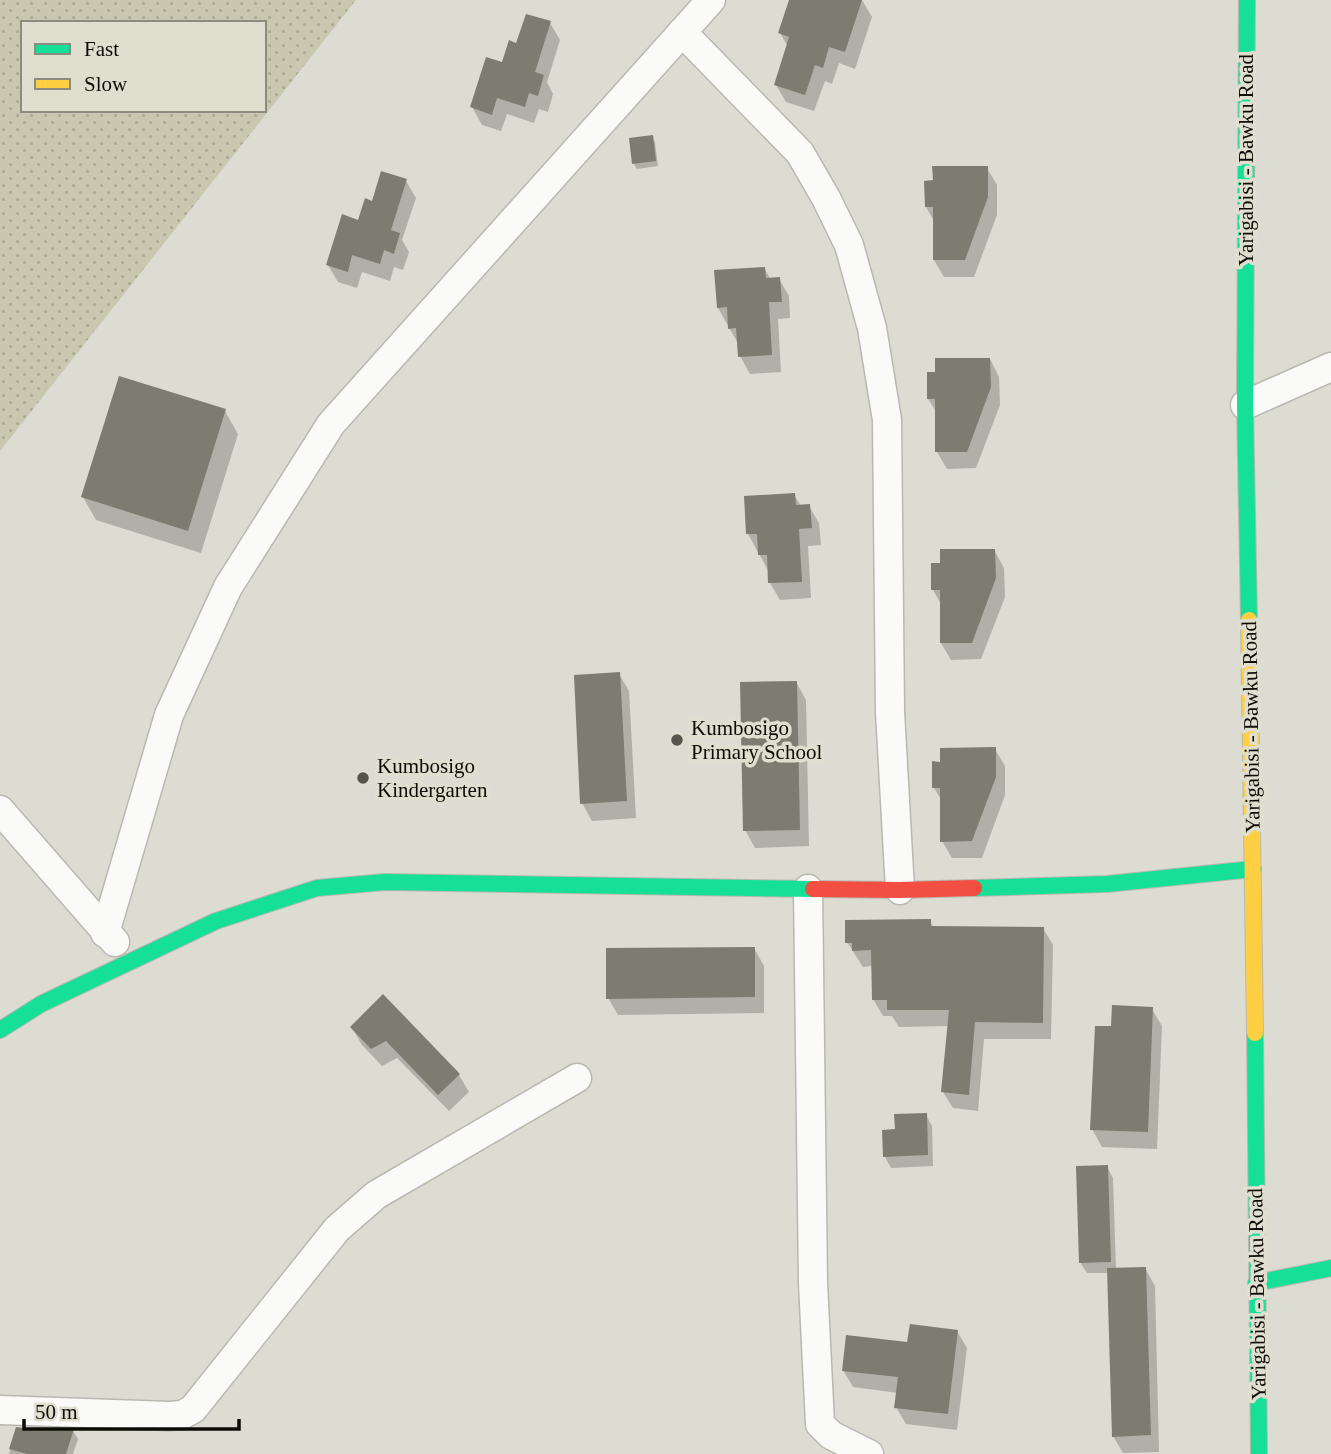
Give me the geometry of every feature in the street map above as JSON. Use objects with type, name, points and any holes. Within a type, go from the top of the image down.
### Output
[{"type":"main road","name":"Yarigabisi - Bawku Road","points":[[1247,0],[1245,405],[1254,869],[1259,1454]]},
{"type":"main road","points":[[0,1030],[41,1004],[216,920],[317,888],[385,882],[900,890],[1107,884],[1254,869]]},
{"type":"main road","points":[[1256,1283],[1331,1268]]},
{"type":"street","points":[[105,933],[169,715],[228,587],[331,424],[711,0]]},
{"type":"street","points":[[682,32],[800,153],[849,245],[872,328],[887,420],[890,712],[900,890]]},
{"type":"street","points":[[1245,405],[1331,367]]},
{"type":"street","points":[[0,810],[133,962]]},
{"type":"street","points":[[808,889],[813,1283],[820,1424],[831,1435],[869,1454]]},
{"type":"street","points":[[0,1410],[169,1416],[182,1415],[193,1409],[337,1229],[376,1195],[577,1078]]},
{"type":"shaded area","points":[[0,0],[356,0],[0,451]]},
{"type":"building","points":[[789,0],[862,0],[845,52],[829,47],[823,68],[815,65],[805,95],[774,85],[789,37],[778,33]]},
{"type":"building","points":[[526,14],[551,21],[535,72],[544,75],[538,96],[529,93],[525,107],[497,98],[492,115],[470,107],[486,57],[502,62],[509,40],[516,43]]},
{"type":"building","points":[[653,135],[656,161],[632,164],[629,138]]},
{"type":"building","points":[[932,166],[988,166],[988,197],[965,260],[933,260],[933,207],[925,207],[924,181],[933,180]]},
{"type":"building","points":[[381,171],[407,179],[391,230],[400,233],[394,254],[384,250],[380,264],[352,255],[348,272],[326,265],[342,214],[358,220],[365,198],[372,201]]},
{"type":"building","points":[[765,267],[766,278],[780,277],[782,302],[769,302],[772,355],[738,357],[736,328],[728,329],[727,307],[717,308],[714,270]]},
{"type":"building","points":[[935,358],[990,358],[991,387],[967,452],[935,452],[935,399],[927,399],[927,372],[935,372]]},
{"type":"building","points":[[119,376],[226,409],[188,531],[81,497]]},
{"type":"building","points":[[795,493],[796,505],[810,504],[812,528],[799,529],[802,582],[768,583],[767,555],[758,555],[757,534],[746,534],[744,496]]},
{"type":"building","points":[[940,549],[995,549],[996,578],[972,643],[940,643],[940,590],[931,590],[931,563],[940,563]]},
{"type":"building","points":[[620,672],[627,801],[580,804],[574,675]]},
{"type":"building","points":[[797,681],[800,830],[743,831],[740,682]]},
{"type":"building","points":[[996,747],[996,777],[972,841],[940,842],[940,788],[932,788],[932,761],[940,762],[940,748]]},
{"type":"building","points":[[931,919],[931,926],[1044,927],[1043,1023],[975,1022],[969,1095],[941,1092],[949,1010],[887,1010],[887,1000],[872,1000],[871,950],[852,951],[852,943],[845,943],[845,920]]},
{"type":"building","points":[[755,947],[755,997],[606,999],[606,948]]},
{"type":"building","points":[[383,994],[460,1074],[438,1095],[386,1041],[371,1049],[350,1027]]},
{"type":"building","points":[[1112,1005],[1153,1007],[1148,1132],[1090,1130],[1095,1026],[1111,1026]]},
{"type":"building","points":[[927,1113],[928,1155],[883,1157],[882,1130],[895,1129],[894,1114]]},
{"type":"building","points":[[1108,1165],[1111,1262],[1079,1263],[1076,1166]]},
{"type":"building","points":[[1146,1267],[1151,1435],[1112,1437],[1107,1268]]},
{"type":"building","points":[[910,1324],[958,1330],[948,1414],[894,1408],[898,1377],[842,1371],[846,1335],[907,1342]]},
{"type":"building","points":[[16,1427],[39,1430],[74,1429],[66,1454],[27,1454],[9,1449]]},
{"type":"traffic: fast","points":[[1247,0],[1245,405],[1249,620]]},
{"type":"traffic: fast","points":[[974,888],[1107,884],[1253,869]]},
{"type":"traffic: fast","points":[[0,1030],[41,1004],[216,921],[317,888],[385,882],[813,889]]},
{"type":"traffic: fast","points":[[1255,1033],[1259,1454]]},
{"type":"traffic: fast","points":[[1256,1283],[1331,1268]]},
{"type":"traffic: slow","points":[[1249,620],[1255,1033]]},
{"type":"traffic: jam","points":[[813,889],[974,888]]},
{"type":"place","name":"Kumbosigo Primary School","points":[[677,740]]},
{"type":"place","name":"Kumbosigo Kindergarten","points":[[363,778]]}]
